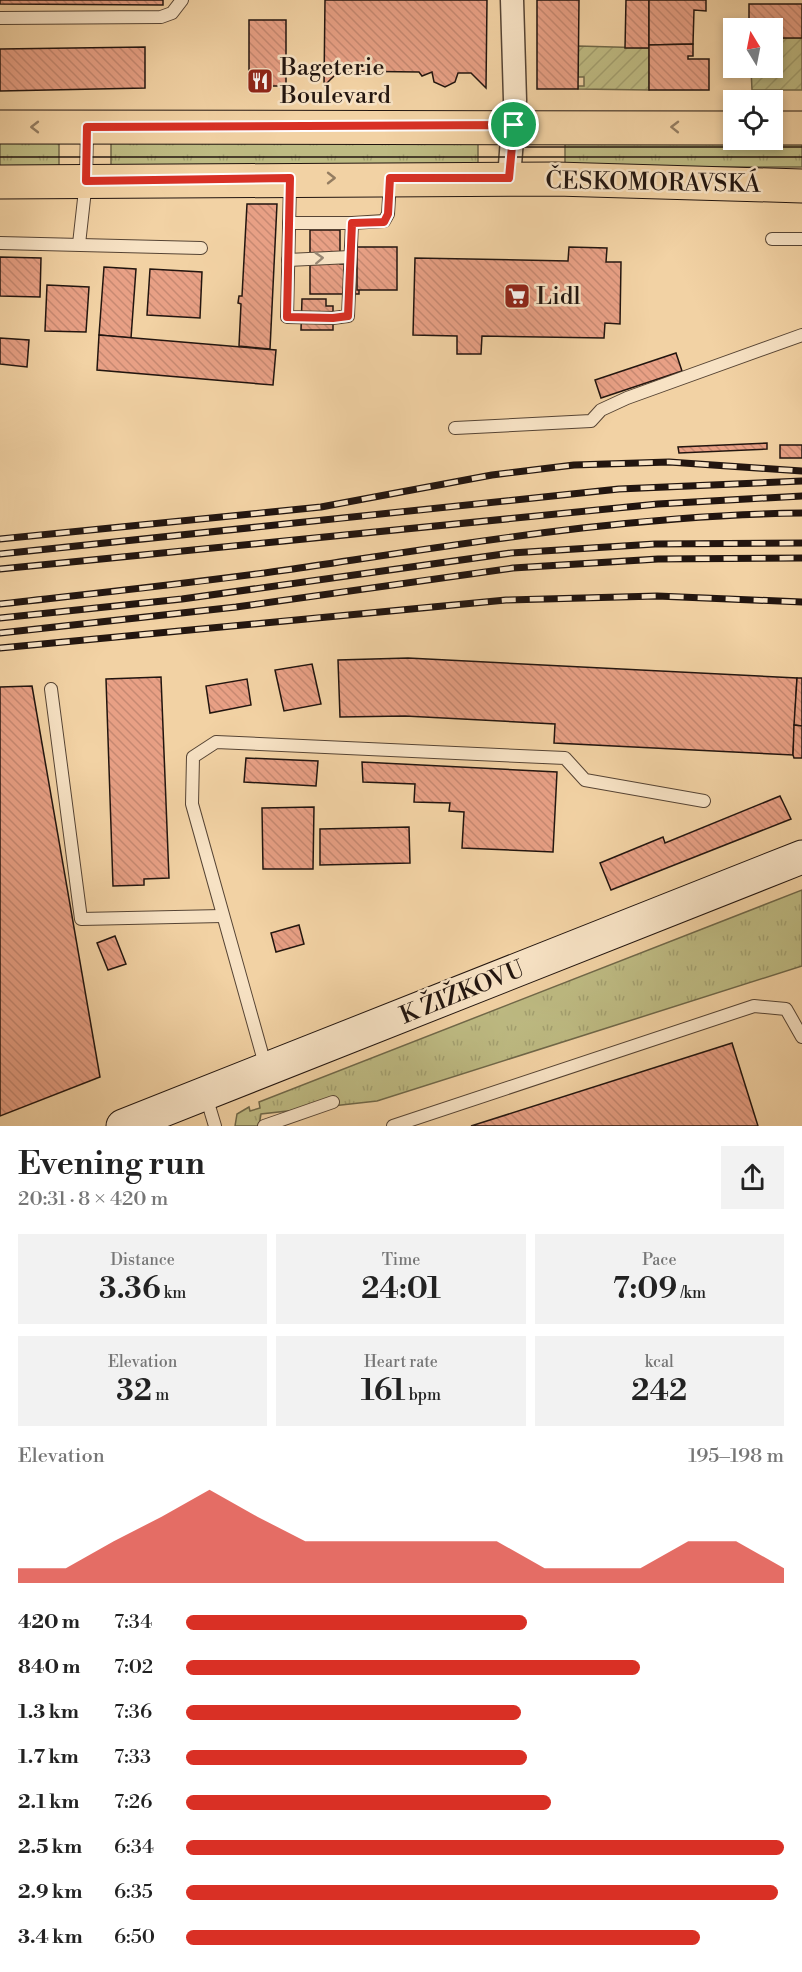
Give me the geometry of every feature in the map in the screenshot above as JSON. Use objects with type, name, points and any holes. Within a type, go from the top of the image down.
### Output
[{"type":"main road","points":[[0,127],[514,125],[723,128]]},
{"type":"main road","points":[[783,128],[802,128]]},
{"type":"main road","name":"ČESKOMORAVSKÁ","points":[[0,182],[509,178],[802,186]]},
{"type":"main road","name":"K ŽIŽKOVU","points":[[123,1126],[802,857]]},
{"type":"street","points":[[509,178],[516,100],[512,0]]},
{"type":"lane","points":[[0,18],[161,17],[172,13],[182,0]]},
{"type":"lane","points":[[79,244],[86,181],[87,127]]},
{"type":"lane","points":[[290,178],[287,317],[348,316],[352,223]]},
{"type":"lane","points":[[289,223],[384,222],[388,214],[390,178]]},
{"type":"lane","points":[[772,239],[802,239]]},
{"type":"lane","points":[[0,243],[201,248]]},
{"type":"lane","points":[[288,260],[350,257]]},
{"type":"lane","points":[[455,428],[591,421],[601,410],[627,398],[802,335]]},
{"type":"lane","points":[[51,689],[81,920],[222,916]]},
{"type":"lane","points":[[267,1070],[192,804],[194,757],[216,742],[565,758],[585,780],[704,801]]},
{"type":"lane","points":[[393,1126],[754,1006],[786,1009],[802,1037]]},
{"type":"lane","points":[[205,1094],[216,1126]]},
{"type":"lane","points":[[264,1126],[333,1102]]},
{"type":"green space","points":[[783,38],[802,38],[802,90],[752,90],[751,78],[783,78]]},
{"type":"green space","points":[[578,46],[649,48],[649,90],[578,89],[578,86],[584,86],[584,77],[578,77]]},
{"type":"green space","points":[[478,139],[478,166],[111,168],[111,141]]},
{"type":"green space","points":[[565,139],[723,139],[723,150],[783,150],[783,139],[802,139],[802,167],[565,167]]},
{"type":"green space","points":[[0,142],[59,142],[59,170],[0,170]]},
{"type":"green space","points":[[802,890],[802,966],[377,1101],[261,1114],[259,1126],[235,1126],[237,1114],[249,1107],[250,1111],[260,1108],[259,1102]]},
{"type":"building","points":[[0,0],[163,0],[163,5],[0,4]]},
{"type":"building","points":[[325,0],[487,0],[486,88],[471,73],[458,73],[455,82],[445,87],[434,82],[432,72],[422,76],[419,72],[339,71],[324,86]]},
{"type":"building","points":[[537,0],[579,0],[578,89],[537,89]]},
{"type":"building","points":[[626,0],[649,0],[649,48],[625,48]]},
{"type":"building","points":[[649,0],[706,0],[706,11],[694,10],[693,44],[649,45]]},
{"type":"building","points":[[749,4],[802,4],[802,38],[783,38],[783,18],[749,18]]},
{"type":"building","points":[[249,20],[286,20],[286,86],[249,86]]},
{"type":"building","points":[[693,44],[693,56],[688,56],[688,59],[709,59],[709,90],[649,90],[649,45]]},
{"type":"building","points":[[145,47],[145,88],[0,91],[0,49]]},
{"type":"building","points":[[247,204],[277,204],[270,349],[239,346],[241,304],[238,303],[239,296],[242,296]]},
{"type":"building","points":[[310,230],[340,230],[340,264],[359,264],[359,294],[310,294]]},
{"type":"building","points":[[357,247],[397,247],[397,290],[357,290]]},
{"type":"building","name":"Lidl","points":[[569,247],[607,248],[606,262],[621,262],[620,324],[605,323],[604,338],[482,336],[481,354],[457,354],[457,336],[413,335],[415,258],[568,261]]},
{"type":"building","points":[[0,257],[41,258],[40,297],[0,296]]},
{"type":"building","points":[[104,267],[136,269],[131,338],[99,335]]},
{"type":"building","points":[[150,269],[202,272],[200,318],[147,315]]},
{"type":"building","points":[[47,285],[89,287],[86,332],[45,331]]},
{"type":"building","points":[[302,299],[326,299],[326,306],[333,306],[333,330],[301,330]]},
{"type":"building","points":[[99,335],[276,350],[273,385],[97,370]]},
{"type":"building","points":[[0,338],[29,340],[27,367],[0,364]]},
{"type":"building","points":[[676,353],[682,371],[601,398],[595,380]]},
{"type":"building","points":[[767,443],[767,449],[679,453],[678,447]]},
{"type":"building","points":[[780,445],[802,445],[802,458],[780,458]]},
{"type":"building","points":[[408,658],[797,678],[793,755],[554,743],[555,724],[405,716],[340,717],[338,660]]},
{"type":"building","points":[[312,664],[321,704],[284,711],[275,670]]},
{"type":"building","points":[[161,677],[169,878],[144,879],[144,885],[113,886],[106,679]]},
{"type":"building","points":[[797,678],[802,678],[802,726],[794,725]]},
{"type":"building","points":[[247,679],[251,705],[210,713],[206,686]]},
{"type":"building","points":[[32,686],[100,1077],[0,1116],[0,687]]},
{"type":"building","points":[[794,725],[802,726],[802,758],[794,758],[793,755]]},
{"type":"building","points":[[246,758],[318,761],[316,786],[244,782]]},
{"type":"building","points":[[362,762],[557,772],[553,852],[462,848],[464,812],[449,811],[450,803],[414,802],[415,784],[363,782]]},
{"type":"building","points":[[780,796],[791,819],[611,890],[600,863],[663,837],[665,843]]},
{"type":"building","points":[[314,807],[313,869],[263,869],[262,808]]},
{"type":"building","points":[[409,827],[410,863],[320,865],[320,829]]},
{"type":"building","points":[[299,925],[304,944],[276,952],[271,933]]},
{"type":"building","points":[[115,936],[126,964],[108,970],[97,943]]},
{"type":"building","points":[[732,1043],[758,1126],[471,1126]]},
{"type":"tram line","points":[[514,147],[802,147]]},
{"type":"tram line","points":[[0,157],[802,157]]},
{"type":"railway","points":[[0,539],[321,507],[492,475],[574,465],[669,462],[802,471]]},
{"type":"railway","points":[[0,554],[619,489],[802,481]]},
{"type":"railway","points":[[0,569],[658,504],[802,496]]},
{"type":"railway","points":[[0,604],[220,579],[546,532],[673,519],[802,513]]},
{"type":"railway","points":[[0,618],[182,599],[511,553],[655,544],[802,543]]},
{"type":"railway","points":[[0,633],[236,607],[513,568],[658,559],[802,558]]},
{"type":"railway","points":[[0,648],[506,600],[657,596],[802,602]]},
{"type":"place","name":"Bageterie Boulevard","points":[[260,81]]},
{"type":"place","name":"Lidl","points":[[517,296]]},
{"type":"route","points":[[514,125],[509,178],[390,178],[388,214],[384,222],[352,223],[348,316],[333,318],[287,317],[290,178],[86,181],[87,127],[514,125]]}]
